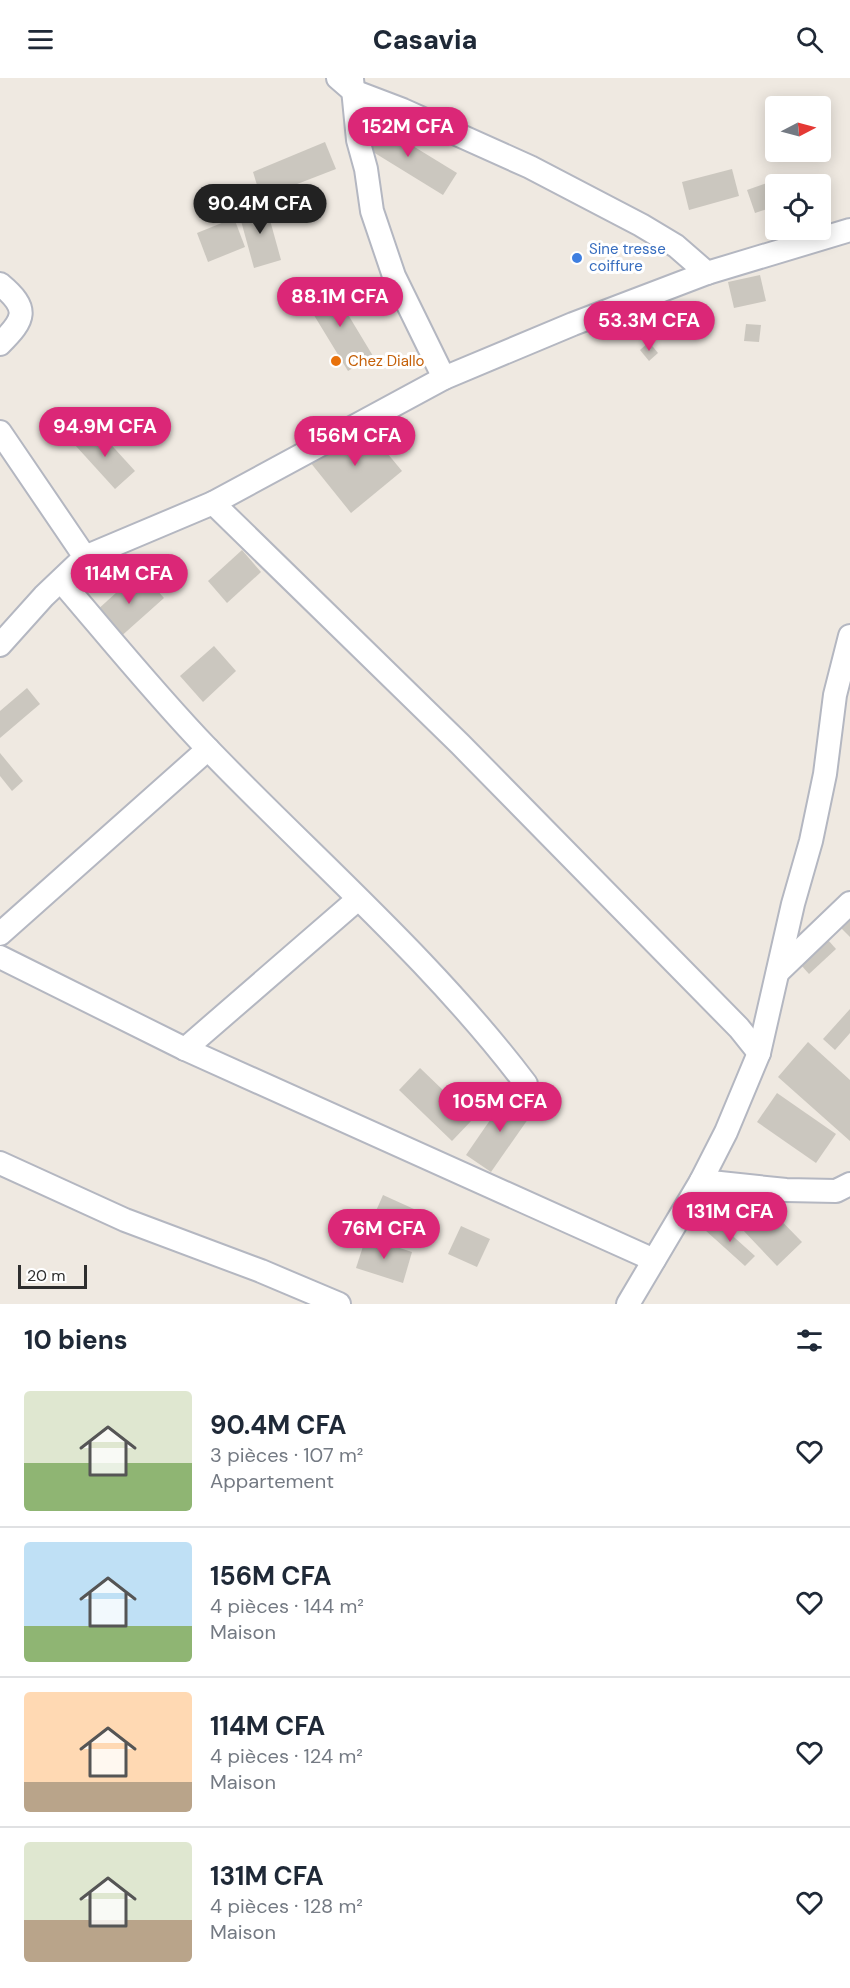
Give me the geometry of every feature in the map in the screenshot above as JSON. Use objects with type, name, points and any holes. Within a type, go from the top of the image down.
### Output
[{"type":"street","points":[[348,82],[403,110],[530,167],[641,225],[676,246],[707,273]]},
{"type":"street","points":[[348,82],[372,211],[384,250],[394,276],[444,378]]},
{"type":"street","points":[[0,645],[85,557],[213,503],[444,378],[573,324],[707,273],[850,230]]},
{"type":"street","points":[[0,284],[19,305],[21,317],[16,328],[0,344]]},
{"type":"street","points":[[0,432],[85,557]]},
{"type":"street","points":[[213,503],[460,744],[739,1028],[759,1053]]},
{"type":"street","points":[[61,581],[172,711],[443,986],[496,1044],[526,1084]]},
{"type":"street","points":[[628,1304],[701,1181],[726,1132],[759,1053],[793,904],[811,841],[825,774],[835,695],[850,636]]},
{"type":"street","points":[[0,934],[208,749]]},
{"type":"street","points":[[185,1048],[358,899]]},
{"type":"street","points":[[778,972],[850,903]]},
{"type":"street","points":[[0,957],[185,1048],[654,1260]]},
{"type":"street","points":[[0,1162],[125,1220],[261,1271],[339,1304]]},
{"type":"street","points":[[701,1181],[786,1190],[836,1191],[850,1184]]},
{"type":"building","points":[[377,124],[457,173],[443,195],[365,147],[362,126]]},
{"type":"building","points":[[325,142],[336,169],[261,198],[253,172]]},
{"type":"building","points":[[732,169],[739,196],[689,210],[682,182]]},
{"type":"building","points":[[765,184],[765,210],[755,213],[747,190]]},
{"type":"building","points":[[265,202],[281,260],[254,268],[238,210]]},
{"type":"building","points":[[234,218],[245,247],[208,262],[197,233]]},
{"type":"building","points":[[760,275],[766,301],[734,308],[728,282]]},
{"type":"building","points":[[329,283],[373,356],[348,371],[309,307],[318,302],[313,293]]},
{"type":"building","points":[[662,309],[668,321],[654,328],[648,315]]},
{"type":"building","points":[[746,324],[761,325],[759,342],[744,341]]},
{"type":"building","points":[[649,342],[658,353],[649,361],[640,350]]},
{"type":"building","points":[[363,424],[402,471],[351,513],[306,457]]},
{"type":"building","points":[[95,427],[135,471],[115,489],[75,445]]},
{"type":"building","points":[[242,550],[261,572],[227,603],[208,581]]},
{"type":"building","points":[[140,571],[164,598],[118,639],[95,612]]},
{"type":"building","points":[[214,646],[236,671],[203,702],[180,676]]},
{"type":"building","points":[[27,688],[40,704],[0,738],[0,711]]},
{"type":"building","points":[[0,753],[23,781],[12,791],[0,776]]},
{"type":"building","points":[[850,909],[850,937],[836,923]]},
{"type":"building","points":[[820,931],[836,949],[809,974],[793,956]]},
{"type":"building","points":[[850,1009],[850,1033],[835,1050],[823,1039]]},
{"type":"building","points":[[808,1042],[850,1080],[850,1141],[778,1077]]},
{"type":"building","points":[[420,1068],[473,1119],[452,1141],[399,1090]]},
{"type":"building","points":[[777,1093],[836,1134],[816,1163],[757,1122]]},
{"type":"building","points":[[508,1094],[533,1112],[491,1172],[466,1155]]},
{"type":"building","points":[[383,1195],[436,1219],[425,1244],[372,1220]]},
{"type":"building","points":[[765,1204],[802,1242],[777,1266],[741,1228]]},
{"type":"building","points":[[715,1220],[755,1256],[745,1266],[705,1230]]},
{"type":"building","points":[[461,1226],[490,1239],[477,1267],[448,1254]]},
{"type":"building","points":[[366,1237],[412,1252],[403,1283],[356,1268]]},
{"type":"place","name":"Sine tresse coiffure","points":[[577,258]]},
{"type":"place","name":"Chez Diallo","points":[[336,361]]}]
